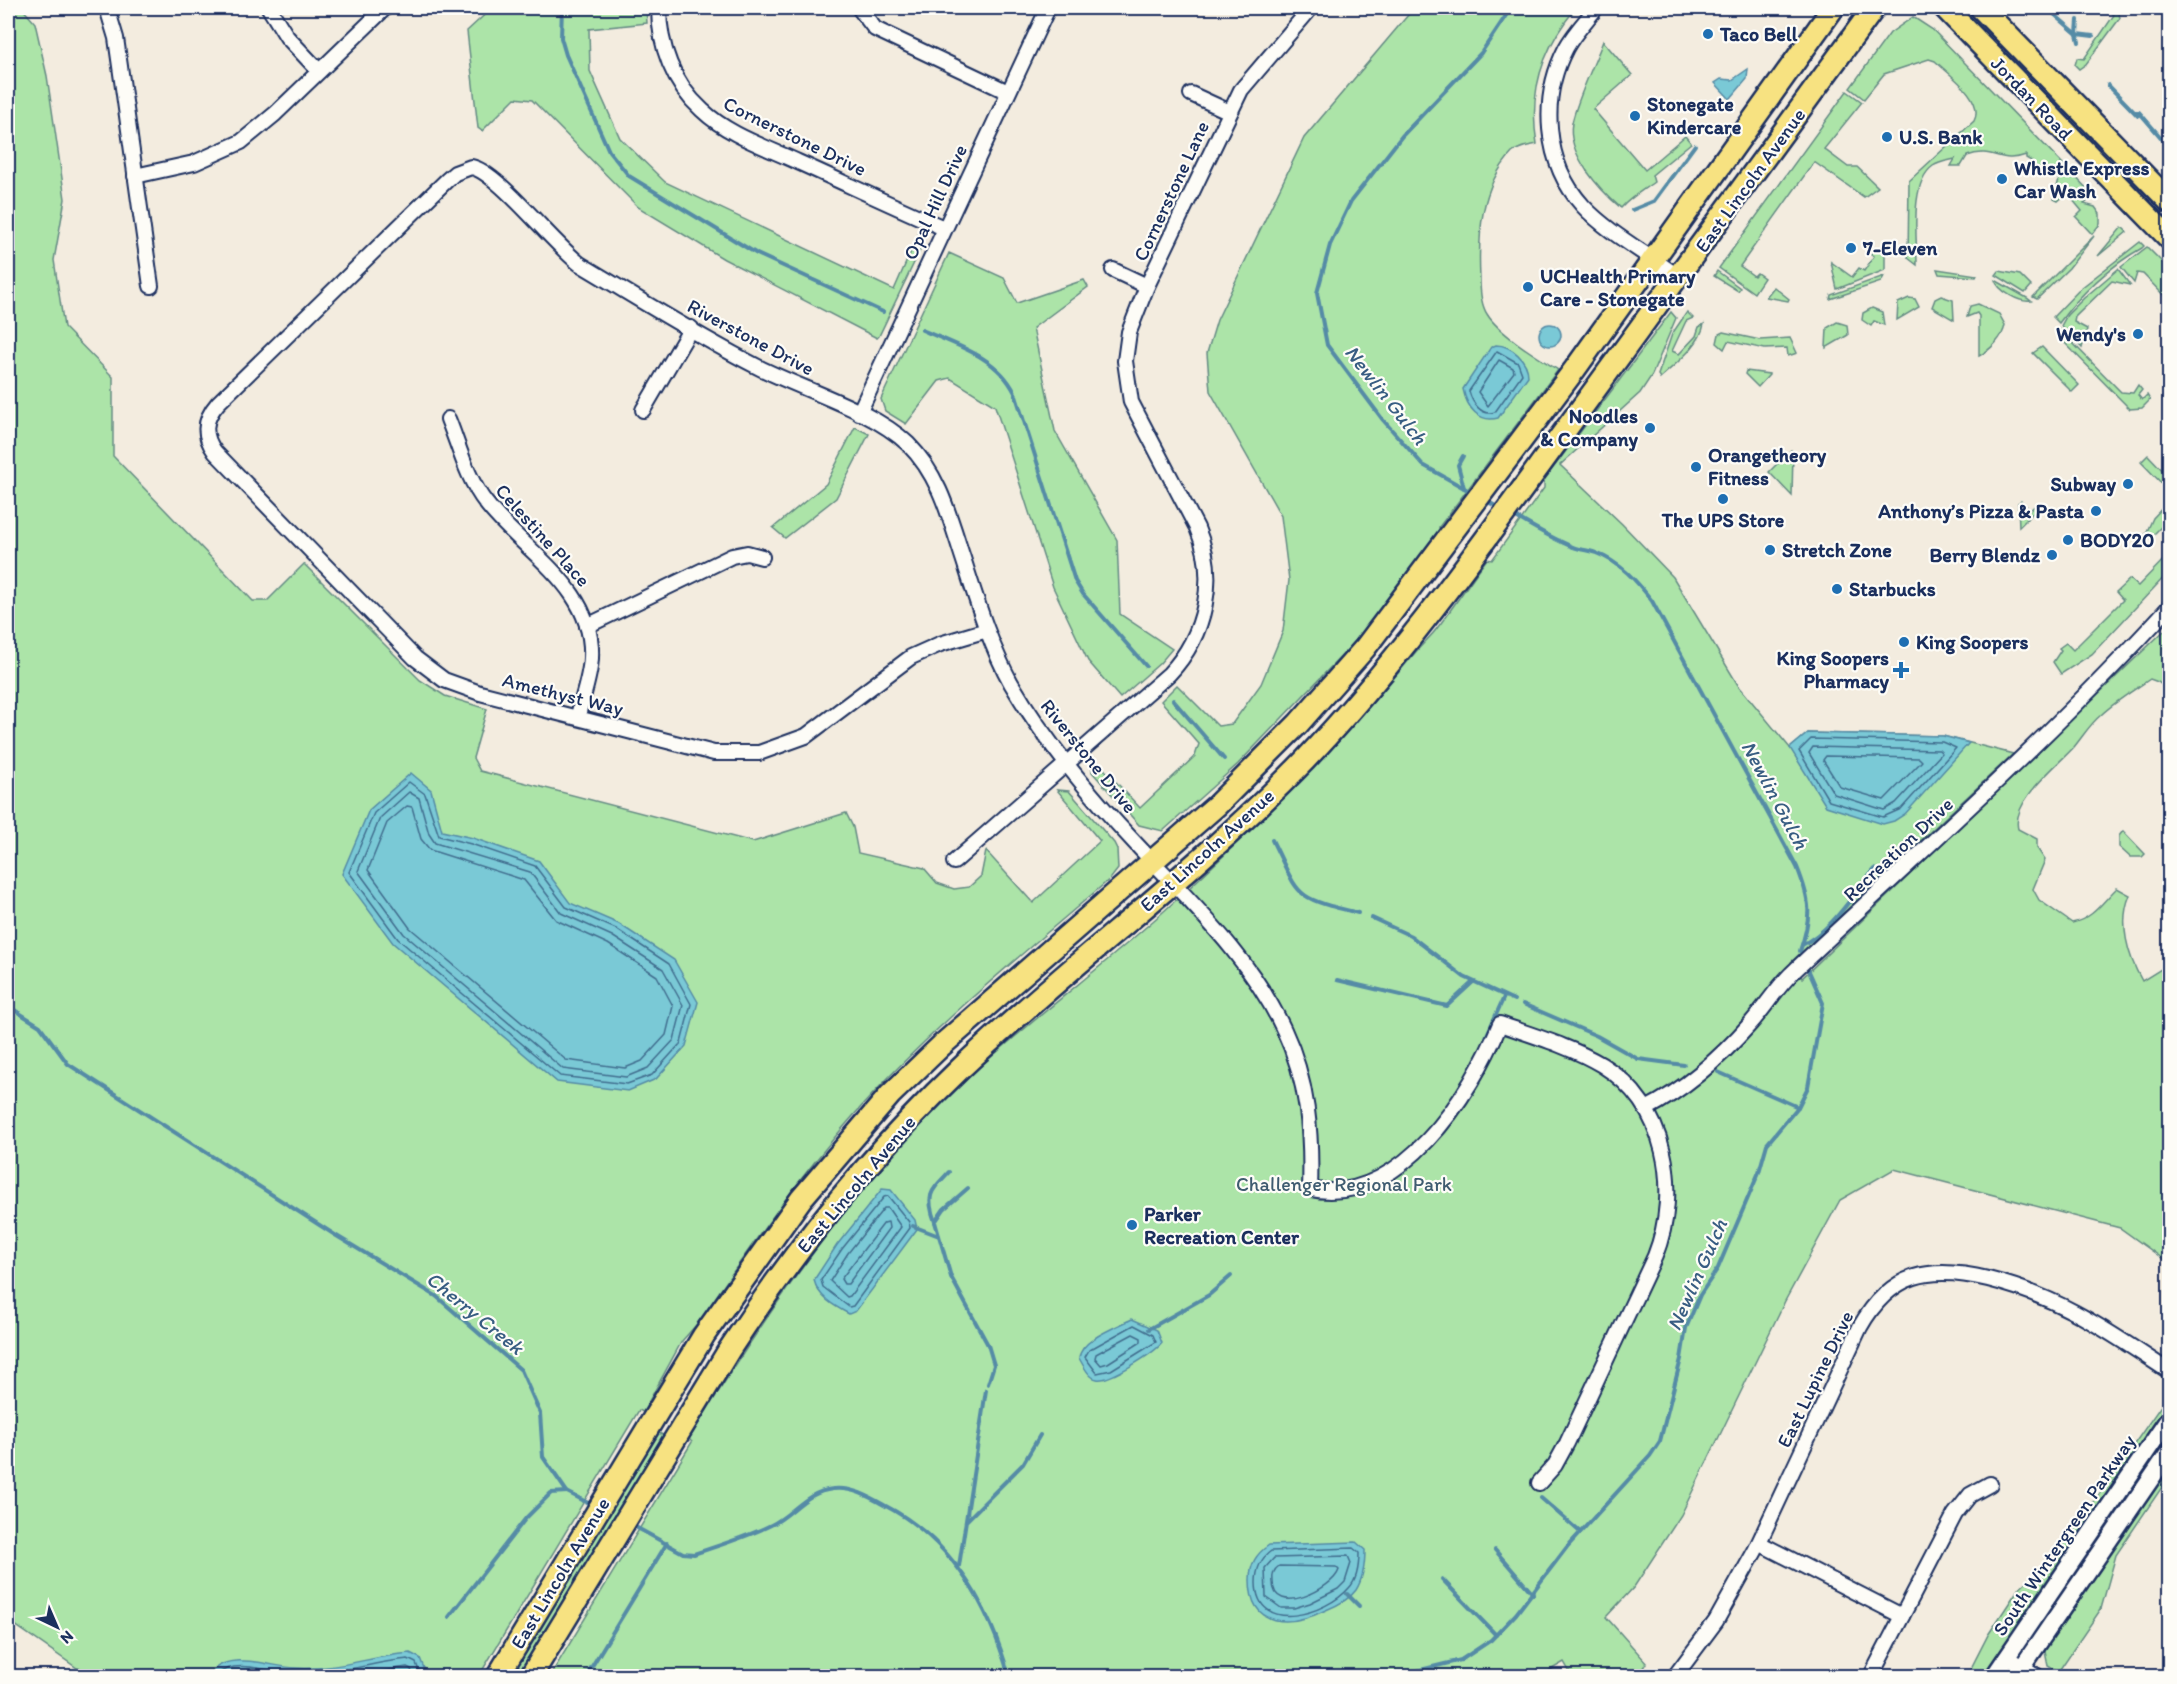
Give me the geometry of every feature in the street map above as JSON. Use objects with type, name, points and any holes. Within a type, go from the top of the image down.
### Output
[{"type":"main road","name":"East Lincoln Avenue","points":[[498,1677],[704,1335],[801,1199],[890,1095],[942,1045],[1217,805],[1298,724],[1365,648],[1508,460],[1833,8]]},
{"type":"main road","name":"East Lincoln Avenue","points":[[531,1677],[756,1308],[824,1217],[885,1146],[962,1066],[1173,882],[1273,792],[1307,758],[1416,632],[1478,551],[1874,8]]},
{"type":"main road","name":"Jordan Road","points":[[1945,8],[2169,239]]},
{"type":"main road","name":"Jordan Road","points":[[1981,8],[2169,202]]},
{"type":"street","points":[[107,8],[116,38],[151,286]]},
{"type":"street","points":[[269,8],[287,37],[319,71]]},
{"type":"street","points":[[135,176],[194,164],[228,149],[262,126],[385,8]]},
{"type":"street","name":"Cornerstone Drive","points":[[659,8],[662,39],[668,59],[685,89],[703,111],[740,135],[944,228]]},
{"type":"street","points":[[860,8],[875,29],[1008,92]]},
{"type":"street","name":"Opal Hill Drive","points":[[859,413],[1048,8]]},
{"type":"street","name":"Cornerstone Lane","points":[[954,862],[1176,667],[1195,637],[1204,610],[1208,572],[1202,539],[1141,425],[1129,393],[1125,361],[1127,342],[1147,286],[1230,112],[1253,74],[1311,8]]},
{"type":"street","points":[[1596,8],[1571,39],[1553,80],[1549,115],[1552,144],[1565,180],[1583,206],[1678,277]]},
{"type":"street","name":"Cornerstone Lane","points":[[1191,94],[1230,112]]},
{"type":"street","name":"Riverstone Drive","points":[[205,428],[211,411],[226,395],[447,180],[455,173],[471,167],[488,174],[575,260],[758,367],[859,413],[899,436],[930,470],[946,506],[987,630],[1000,662],[1028,711],[1066,764],[1173,882]]},
{"type":"street","name":"Cornerstone Lane","points":[[1113,270],[1147,286]]},
{"type":"street","points":[[642,410],[691,328]]},
{"type":"street","name":"Celestine Place","points":[[448,419],[476,488],[486,502],[566,586],[577,601],[587,626],[591,659],[578,716]]},
{"type":"street","name":"Amethyst Way","points":[[205,428],[206,438],[214,452],[424,666],[444,680],[468,689],[714,753],[759,753],[806,736],[911,657],[940,644],[987,630]]},
{"type":"street","points":[[587,626],[732,556],[747,553],[762,557]]},
{"type":"street","name":"Recreation Drive","points":[[1646,1109],[1681,1088],[1739,1035],[1784,982],[2007,772],[2132,649],[2169,606]]},
{"type":"street","points":[[1173,882],[1212,924],[1261,988],[1284,1030],[1300,1075],[1308,1113],[1310,1189],[1332,1192],[1353,1188],[1385,1175],[1410,1159],[1429,1141],[1449,1113],[1486,1055],[1500,1024],[1603,1066],[1620,1078],[1646,1109],[1661,1142],[1667,1168],[1668,1206],[1664,1232],[1655,1256],[1572,1432],[1555,1465],[1539,1483]]},
{"type":"street","name":"East Lupine Drive","points":[[1676,1677],[1716,1621],[1759,1543],[1860,1327],[1875,1303],[1890,1289],[1906,1279],[1934,1272],[1957,1272],[2002,1283],[2040,1296],[2087,1317],[2169,1372]]},
{"type":"street","name":"South Wintergreen Parkway","points":[[1994,1677],[2169,1418]]},
{"type":"street","name":"South Wintergreen Parkway","points":[[2019,1672],[2169,1451]]},
{"type":"street","points":[[1871,1677],[1962,1503],[1980,1487],[1990,1484]]},
{"type":"street","points":[[1759,1543],[1902,1616]]},
{"type":"street","points":[[2006,1658],[2019,1672],[2037,1677]]},
{"type":"green space","points":[[8,8],[22,8],[35,23],[47,76],[65,199],[54,260],[64,327],[113,377],[113,456],[253,601],[267,601],[304,564],[420,680],[445,696],[487,709],[473,758],[480,771],[753,842],[846,813],[853,827],[858,853],[924,868],[937,883],[954,889],[969,887],[981,876],[986,851],[1033,903],[1100,841],[1057,790],[1069,791],[1117,849],[1118,869],[1111,878],[945,1022],[913,1053],[853,1116],[792,1192],[697,1324],[682,1341],[643,1412],[639,1410],[479,1676],[119,1676],[77,1668],[8,1620]]},
{"type":"green space","points":[[492,8],[646,8],[647,23],[589,29],[590,71],[620,138],[665,182],[894,290],[919,233],[923,244],[879,336],[877,338],[724,259],[638,207],[532,100],[515,98],[482,131],[478,128],[467,31]]},
{"type":"green space","points":[[1414,8],[1576,8],[1555,38],[1541,71],[1535,106],[1537,144],[1523,147],[1512,153],[1501,166],[1487,196],[1483,212],[1479,262],[1483,306],[1487,314],[1500,330],[1558,370],[1439,527],[1440,532],[1369,625],[1347,650],[1238,764],[1163,831],[1139,825],[1092,772],[1092,760],[1094,758],[1140,808],[1195,756],[1199,744],[1161,701],[1177,685],[1218,726],[1232,724],[1261,684],[1283,631],[1289,580],[1281,516],[1210,391],[1207,353],[1217,320],[1304,138]]},
{"type":"green space","points":[[2106,8],[2118,8],[2120,18],[2086,64],[2079,69],[2075,65],[2077,58],[2084,59],[2114,15]]},
{"type":"green space","points":[[1913,17],[1933,30],[2094,196],[2084,204],[2095,207],[2100,214],[2100,224],[2092,234],[2076,217],[2082,211],[2067,193],[2058,201],[2054,199],[2059,179],[2045,168],[2034,168],[2033,162],[2026,158],[2026,155],[2009,158],[1976,153],[1967,156],[1961,166],[1951,166],[1955,159],[1933,166],[1925,174],[1917,198],[1917,265],[1908,258],[1909,181],[1974,121],[1976,113],[1975,104],[1964,88],[1935,61],[1929,59],[1884,74],[1864,99],[1850,88],[1890,33]]},
{"type":"green space","points":[[1603,41],[1632,75],[1593,109],[1645,170],[1685,136],[1691,143],[1652,175],[1654,182],[1621,208],[1587,171],[1574,147],[1572,135],[1572,123],[1578,103]]},
{"type":"green space","points":[[1847,91],[1862,102],[1824,149],[1848,167],[1857,167],[1878,187],[1864,197],[1814,162],[1740,266],[1754,276],[1757,273],[1764,278],[1754,293],[1719,268]]},
{"type":"green space","points":[[2122,227],[2127,232],[2098,256]]},
{"type":"green space","points":[[2094,236],[2069,268],[2037,299],[2033,297]]},
{"type":"green space","points":[[2140,242],[2144,246],[2096,281],[2059,323],[2053,317],[2081,288]]},
{"type":"green space","points":[[2147,247],[2169,269],[2169,301],[2143,274],[2137,273],[2134,283],[2121,267]]},
{"type":"green space","points":[[1873,249],[1885,251],[1885,270],[1837,289],[1831,262],[1852,277],[1859,268],[1864,271],[1874,256],[1870,253]]},
{"type":"green space","points":[[949,253],[1004,278],[1017,303],[1084,280],[1088,287],[1033,328],[1055,431],[1117,540],[1120,614],[1172,649],[1160,663],[1120,698],[1088,661],[1053,587],[995,406],[950,378],[939,381],[906,424],[885,411],[881,399]]},
{"type":"green space","points":[[1937,269],[1977,275],[1976,277],[1939,274]]},
{"type":"green space","points":[[2118,269],[2130,285],[2112,281],[2075,317],[2074,322],[2087,329],[2082,348],[2061,326],[2067,315],[2084,298]]},
{"type":"green space","points":[[1717,271],[1740,288],[1738,291],[1714,276]]},
{"type":"green space","points":[[1999,271],[2020,275],[2031,286],[2025,293],[1996,275]]},
{"type":"green space","points":[[1884,276],[1881,282],[1830,299],[1831,295]]},
{"type":"green space","points":[[1995,280],[2031,301],[2010,295],[2000,288]]},
{"type":"green space","points":[[1774,287],[1789,299],[1788,301],[1766,297]]},
{"type":"green space","points":[[1941,296],[1953,300],[1954,320],[1932,307],[1935,299]]},
{"type":"green space","points":[[1909,298],[1915,299],[1919,307],[1897,320],[1898,303]]},
{"type":"green space","points":[[1978,304],[1999,314],[2005,325],[1995,343],[1979,356],[1979,316],[1977,313],[1967,317],[1970,306]]},
{"type":"green space","points":[[1872,308],[1882,312],[1884,325],[1874,321],[1871,326],[1862,320],[1863,313]]},
{"type":"green space","name":"Challenger Regional Park","points":[[1671,312],[1676,318],[1652,375],[1640,393],[1560,465],[1673,577],[1738,685],[1790,748],[1808,733],[1943,736],[2013,754],[1791,962],[1802,978],[2169,626],[2169,691],[2150,679],[2093,722],[2074,747],[2028,796],[2021,807],[2018,829],[2037,839],[2037,848],[2045,860],[2033,889],[2039,900],[2072,923],[2092,913],[2117,888],[2130,895],[2125,917],[2126,939],[2142,981],[2169,964],[2169,1263],[2120,1228],[1894,1169],[1840,1200],[1785,1301],[1681,1515],[1634,1587],[1606,1617],[1647,1663],[1639,1676],[1572,1676],[1564,1662],[1540,1676],[550,1676],[692,1442],[689,1439],[714,1399],[792,1281],[849,1206],[940,1104],[1002,1047],[1163,912],[1325,755],[1435,631],[1487,559],[1492,560],[1544,488],[1544,480]]},
{"type":"green space","points":[[1687,312],[1693,318],[1686,321],[1672,351],[1679,354],[1696,336],[1699,327],[1704,324],[1702,332],[1693,347],[1660,378],[1658,375],[1672,334]]},
{"type":"green space","points":[[1837,322],[1847,325],[1848,335],[1826,348],[1827,328]]},
{"type":"green space","points":[[2059,329],[2121,392],[2133,393],[2138,385],[2142,390],[2138,395],[2142,400],[2147,395],[2150,400],[2142,408],[2130,409],[2058,336]]},
{"type":"green space","points":[[1723,332],[1760,340],[1790,338],[1797,353],[1788,356],[1787,348],[1765,349],[1728,341],[1724,349],[1717,343],[1719,334]]},
{"type":"green space","points":[[2042,347],[2079,385],[2072,392],[2033,353]]},
{"type":"green space","points":[[1746,371],[1769,375],[1758,387],[1745,374]]},
{"type":"green space","points":[[855,427],[869,434],[836,498],[785,538],[773,528],[826,484]]},
{"type":"green space","points":[[1791,450],[1793,452],[1792,496],[1769,472]]},
{"type":"green space","points":[[2148,455],[2169,477],[2169,491],[2141,462]]},
{"type":"green space","points":[[2021,501],[2030,510],[2037,504],[2040,506],[2019,527],[2018,503]]},
{"type":"green space","points":[[2169,501],[2169,519],[2150,538],[2144,538],[2153,518]]},
{"type":"green space","points":[[2169,554],[2169,572],[2092,654],[2061,674],[2053,662],[2061,650],[2059,648],[2066,643],[2073,650],[2123,600],[2116,592],[2130,579],[2138,586]]},
{"type":"green space","points":[[2123,831],[2145,854],[2142,857],[2130,857],[2119,847],[2119,836]]},
{"type":"green space","points":[[2167,1397],[2169,1405],[2043,1586],[2043,1592],[1988,1676],[1967,1676],[1988,1635],[2019,1588],[2056,1556]]},
{"type":"green space","points":[[2169,1429],[2164,1446],[2059,1599],[2055,1596]]},
{"type":"green space","points":[[657,1432],[665,1436],[519,1676],[510,1676]]},
{"type":"green space","points":[[2169,1461],[2169,1483],[2162,1487],[2116,1555],[2101,1609],[2058,1672],[2048,1666],[2044,1647],[2168,1470]]},
{"type":"water","points":[[1748,69],[1747,79],[1730,99],[1715,83],[1721,79],[1732,80]]},
{"type":"water","points":[[1550,324],[1558,327],[1561,335],[1558,343],[1550,346],[1542,343],[1539,335],[1542,327]]},
{"type":"water","points":[[1496,345],[1508,348],[1518,355],[1525,365],[1528,376],[1498,418],[1491,419],[1480,416],[1471,408],[1463,389],[1491,347]]},
{"type":"water","points":[[1808,733],[1943,736],[1969,743],[1905,814],[1894,821],[1883,824],[1826,806],[1790,748]]},
{"type":"water","points":[[411,773],[431,790],[442,831],[473,838],[539,861],[570,903],[619,924],[674,960],[698,1002],[686,1046],[656,1079],[628,1091],[557,1082],[393,943],[342,874],[369,810]]},
{"type":"water","points":[[882,1189],[891,1190],[915,1220],[917,1229],[856,1311],[849,1314],[823,1296],[814,1280],[837,1245]]},
{"type":"water","points":[[1132,1319],[1157,1330],[1162,1343],[1121,1372],[1103,1379],[1091,1376],[1079,1358],[1081,1351],[1093,1339]]},
{"type":"water","points":[[1356,1542],[1365,1550],[1365,1560],[1356,1590],[1346,1600],[1313,1616],[1287,1621],[1265,1616],[1257,1608],[1252,1596],[1251,1569],[1257,1556],[1269,1545]]},
{"type":"water","points":[[410,1653],[420,1658],[427,1676],[209,1676],[225,1663],[236,1661],[310,1668]]},
{"type":"waterway","points":[[562,8],[561,38],[566,55],[609,151],[629,176],[757,254],[883,312]]},
{"type":"waterway","name":"Newlin Gulch","points":[[1473,493],[1423,465],[1383,420],[1327,345],[1317,293],[1330,245],[1351,201],[1402,136],[1481,53],[1511,8]]},
{"type":"waterway","points":[[2047,8],[2077,34]]},
{"type":"waterway","points":[[2077,34],[2078,20]]},
{"type":"waterway","points":[[2079,42],[2077,34],[2093,36]]},
{"type":"waterway","points":[[2108,85],[2138,116]]},
{"type":"waterway","points":[[2135,112],[2139,112],[2170,148]]},
{"type":"waterway","points":[[1632,210],[1654,201],[1695,145]]},
{"type":"waterway","points":[[922,330],[962,347],[987,361],[1008,381],[1015,393],[1075,581],[1083,594],[1146,666]]},
{"type":"waterway","points":[[1463,456],[1458,465],[1464,488]]},
{"type":"waterway","name":"Newlin Gulch","points":[[1485,500],[1499,508]]},
{"type":"waterway","name":"Newlin Gulch","points":[[1396,1676],[1461,1660],[1491,1640],[1516,1614],[1567,1547],[1650,1456],[1660,1441],[1681,1359],[1686,1328],[1700,1295],[1718,1268],[1759,1172],[1767,1144],[1798,1107],[1808,1087],[1823,1003],[1800,951],[1807,928],[1808,909],[1805,890],[1797,867],[1652,601],[1634,579],[1613,561],[1541,532],[1511,514]]},
{"type":"waterway","points":[[1173,700],[1224,759]]},
{"type":"waterway","points":[[1272,840],[1288,874],[1301,892],[1321,903],[1358,913]]},
{"type":"waterway","points":[[1802,945],[1814,938],[1833,921],[1875,869]]},
{"type":"waterway","points":[[1372,918],[1411,936],[1464,977],[1514,1000]]},
{"type":"waterway","points":[[1337,980],[1447,1006],[1473,982]]},
{"type":"waterway","points":[[1486,1037],[1504,997]]},
{"type":"waterway","points":[[1523,1004],[1597,1036],[1638,1059],[1684,1065]]},
{"type":"waterway","name":"Cherry Creek","points":[[8,1006],[40,1026],[68,1064],[335,1235],[436,1296],[521,1370],[540,1413],[543,1457],[567,1492],[594,1506]]},
{"type":"waterway","points":[[1718,1072],[1798,1107]]},
{"type":"waterway","points":[[935,1222],[930,1199],[934,1189],[949,1172]]},
{"type":"waterway","points":[[968,1188],[944,1209],[935,1222],[951,1277],[988,1345],[994,1365],[988,1384]]},
{"type":"waterway","points":[[913,1226],[939,1236]]},
{"type":"waterway","points":[[1149,1329],[1209,1295],[1231,1276]]},
{"type":"waterway","points":[[959,1566],[986,1390]]},
{"type":"waterway","points":[[967,1520],[1023,1464],[1040,1435]]},
{"type":"waterway","name":"Cherry Creek","points":[[630,1524],[683,1553],[694,1554],[771,1525],[807,1499],[823,1491],[847,1489],[860,1493],[908,1519],[948,1556],[965,1577],[979,1600],[991,1624],[1009,1676]]},
{"type":"waterway","points":[[449,1617],[526,1518],[551,1493],[567,1492]]},
{"type":"waterway","points":[[1541,1498],[1580,1532]]},
{"type":"waterway","points":[[586,1676],[667,1543]]},
{"type":"waterway","points":[[1495,1550],[1533,1594]]},
{"type":"waterway","points":[[1442,1579],[1496,1635]]},
{"type":"waterway","points":[[1347,1594],[1359,1606]]},
{"type":"place","name":"Taco Bell","points":[[1708,34]]},
{"type":"place","name":"Stonegate Kindercare","points":[[1635,116]]},
{"type":"place","name":"U.S. Bank","points":[[1887,137]]},
{"type":"place","name":"Whistle Express Car Wash","points":[[2002,179]]},
{"type":"place","name":"7-Eleven","points":[[1851,248]]},
{"type":"place","name":"UCHealth Primary Care - Stonegate","points":[[1528,287]]},
{"type":"place","name":"Wendy's","points":[[2138,334]]},
{"type":"place","name":"Noodles & Company","points":[[1650,428]]},
{"type":"place","name":"Orangetheory Fitness","points":[[1696,467]]},
{"type":"place","name":"Subway","points":[[2128,484]]},
{"type":"place","name":"The UPS Store","points":[[1723,499]]},
{"type":"place","name":"Anthony’s Pizza & Pasta","points":[[2096,511]]},
{"type":"place","name":"BODY20","points":[[2068,540]]},
{"type":"place","name":"Stretch Zone","points":[[1770,550]]},
{"type":"place","name":"Berry Blendz","points":[[2052,555]]},
{"type":"place","name":"Starbucks","points":[[1837,589]]},
{"type":"place","name":"King Soopers","points":[[1904,642]]},
{"type":"place","name":"King Soopers Pharmacy","points":[[1901,670]]},
{"type":"place","name":"Parker Recreation Center","points":[[1132,1225]]}]
